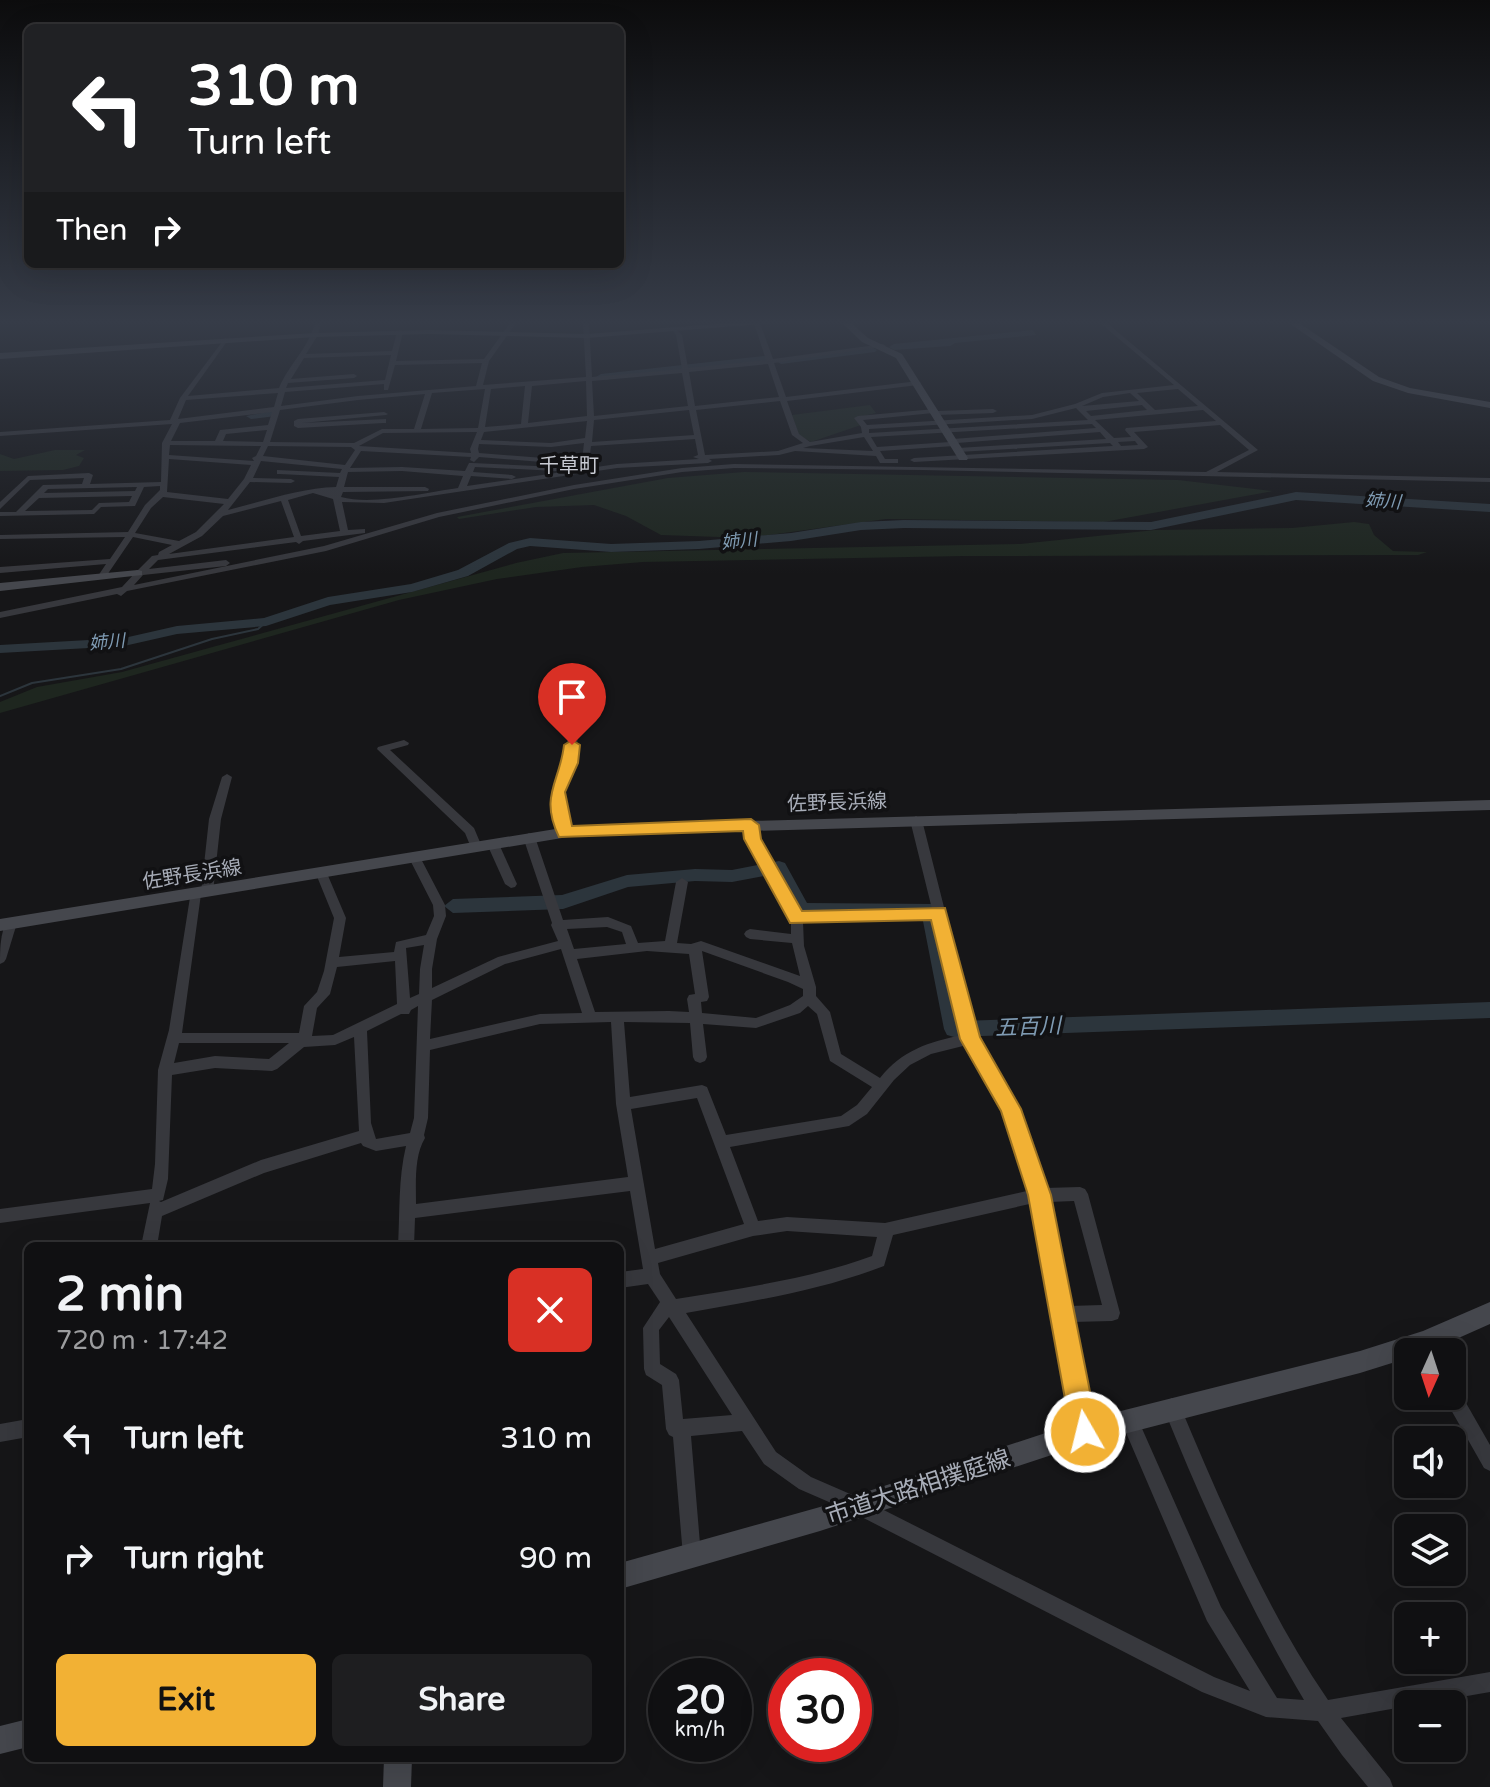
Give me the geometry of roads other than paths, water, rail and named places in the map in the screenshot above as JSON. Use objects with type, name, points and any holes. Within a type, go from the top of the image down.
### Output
[{"type":"street","points":[[102,576],[129,534],[161,494],[166,443],[179,406]]},
{"type":"street","points":[[121,593],[155,558],[199,534],[220,514],[248,480],[278,406]]},
{"type":"street","points":[[218,444],[223,432],[339,406]]},
{"type":"street","points":[[382,406],[382,431]]},
{"type":"street","points":[[401,450],[415,431],[424,406]]},
{"type":"street","points":[[461,490],[476,455],[482,406]]},
{"type":"street","points":[[524,426],[526,406]]},
{"type":"street","points":[[586,461],[591,406]]},
{"type":"street","points":[[345,534],[337,498],[345,471],[356,447],[382,431],[481,430],[708,406]]},
{"type":"street","points":[[786,406],[796,435],[809,444],[877,452]]},
{"type":"street","points":[[932,406],[953,441],[999,469]]},
{"type":"street","points":[[922,468],[953,441],[1012,419],[1089,406]]},
{"type":"street","points":[[1147,406],[1168,427]]},
{"type":"street","points":[[1079,407],[1119,448]]},
{"type":"street","points":[[692,408],[702,457]]},
{"type":"street","points":[[1097,426],[1153,412],[1204,408],[1254,450],[1209,473]]},
{"type":"street","points":[[877,452],[858,418],[993,411]]},
{"type":"street","points":[[0,434],[175,422],[275,419],[298,421],[298,426],[384,417]]},
{"type":"street","points":[[0,615],[121,593],[277,559],[416,522],[574,487],[795,450],[877,452],[1097,426],[1214,417]]},
{"type":"street","points":[[1012,419],[1018,427]]},
{"type":"street","points":[[313,491],[337,498],[384,501],[617,466],[702,457],[877,452],[953,441],[1018,427],[1097,426],[1129,430],[1222,423]]},
{"type":"street","points":[[1179,426],[1185,433],[1229,429]]},
{"type":"street","points":[[1028,427],[1034,435]]},
{"type":"street","points":[[953,441],[1013,455],[1144,447],[1129,430]]},
{"type":"street","points":[[795,450],[865,431],[1007,446],[1137,439]]},
{"type":"street","points":[[1049,434],[1064,452]]},
{"type":"street","points":[[477,442],[551,445],[698,437]]},
{"type":"street","points":[[1002,438],[1013,455]]},
{"type":"street","points":[[166,443],[356,447],[586,461],[596,469]]},
{"type":"street","points":[[402,469],[413,451]]},
{"type":"street","points":[[166,457],[306,463],[345,471]]},
{"type":"street","points":[[280,497],[306,463]]},
{"type":"street","points":[[617,466],[725,464],[1490,480]]},
{"type":"street","points":[[472,465],[571,473]]},
{"type":"street","points":[[280,472],[402,469],[526,480]]},
{"type":"street","points":[[0,507],[28,478],[89,475],[85,486]]},
{"type":"street","points":[[248,480],[291,481]]},
{"type":"street","points":[[36,496],[164,484]]},
{"type":"street","points":[[18,514],[46,487],[140,488]]},
{"type":"street","points":[[220,514],[280,497],[340,487],[461,490]]},
{"type":"street","points":[[0,514],[94,512],[99,505],[132,504],[140,488]]},
{"type":"street","points":[[161,494],[230,502]]},
{"type":"street","points":[[280,497],[299,541]]},
{"type":"street","points":[[155,558],[299,541],[416,522]]},
{"type":"street","points":[[0,537],[129,534],[180,544]]},
{"type":"street","points":[[0,587],[277,559]]},
{"type":"street","points":[[0,570],[113,561]]},
{"type":"street","points":[[565,832],[557,792],[570,763],[574,727]]},
{"type":"street","points":[[404,743],[382,749],[470,831],[476,847]]},
{"type":"street","points":[[150,1242],[165,1165],[160,1114],[165,1070],[174,1038],[215,819],[227,777]]},
{"type":"street","name":"佐野長浜線","points":[[6,924],[565,832],[1490,805]]},
{"type":"street","points":[[916,820],[968,1032],[1011,1109],[1040,1195],[1085,1432]]},
{"type":"street","points":[[751,825],[752,839],[797,918],[797,939],[809,992],[823,1012],[835,1057],[882,1086]]},
{"type":"street","points":[[529,837],[590,1016]]},
{"type":"street","points":[[493,844],[511,884]]},
{"type":"street","points":[[406,1242],[410,1161],[418,1138],[431,939],[440,916],[439,905],[415,858]]},
{"type":"street","points":[[165,1070],[215,1062],[272,1065],[305,1040],[311,1006],[323,994],[340,918],[322,874]]},
{"type":"street","points":[[670,947],[682,882]]},
{"type":"street","points":[[797,918],[938,913]]},
{"type":"street","points":[[557,925],[608,922],[627,929],[633,948]]},
{"type":"street","points":[[0,959],[6,924]]},
{"type":"street","points":[[750,934],[797,939]]},
{"type":"street","points":[[404,1010],[400,945],[431,939]]},
{"type":"street","points":[[174,1038],[335,1040],[404,1010],[502,960],[566,949],[599,956],[633,948],[695,950],[701,946],[809,992]]},
{"type":"street","points":[[695,950],[702,997],[694,999],[700,1057]]},
{"type":"street","points":[[331,963],[401,956]]},
{"type":"street","points":[[424,1046],[540,1019],[590,1016],[756,1023],[795,1009],[809,992]]},
{"type":"street","points":[[617,1017],[623,1104],[650,1267],[671,1305],[770,1458],[805,1483],[858,1506],[1209,1685],[1272,1708],[1322,1711],[1490,1682]]},
{"type":"street","points":[[360,1031],[368,1142],[376,1145],[418,1138]]},
{"type":"street","points":[[722,1142],[844,1122],[860,1115],[904,1061],[968,1032]]},
{"type":"street","points":[[623,1104],[702,1091],[753,1229]]},
{"type":"street","points":[[0,1216],[157,1204],[261,1167],[367,1135]]},
{"type":"street","points":[[406,1212],[637,1183]]},
{"type":"street","points":[[624,1278],[753,1229],[787,1224],[887,1230],[1040,1195],[1080,1194],[1112,1313],[1063,1314]]},
{"type":"street","points":[[746,1422],[675,1429],[670,1380],[652,1369],[651,1328],[671,1305],[793,1286],[860,1269],[878,1261],[887,1230]]},
{"type":"street","name":"市道大路相撲庭線","points":[[1444,1338],[1490,1313]]},
{"type":"street","name":"市道大路相撲庭線","points":[[624,1575],[858,1506],[1172,1407],[1394,1354]]},
{"type":"street","points":[[1172,1407],[1210,1497],[1322,1711],[1382,1787]]},
{"type":"street","points":[[1461,1410],[1490,1462]]},
{"type":"street","points":[[1130,1421],[1214,1614],[1272,1708]]},
{"type":"street","points":[[681,1428],[692,1556]]},
{"type":"street","points":[[0,1433],[24,1429]]},
{"type":"street","points":[[0,1740],[24,1734]]},
{"type":"street","points":[[397,1787],[398,1762]]},
{"type":"waterway","points":[[251,416],[272,414]]},
{"type":"waterway","name":"姉川","points":[[0,649],[124,642],[177,630],[266,622],[328,601],[412,588],[463,573],[513,546],[530,542],[611,548],[699,545],[904,524],[1151,526],[1296,496],[1490,508]]},
{"type":"waterway","points":[[0,696],[32,683],[121,669],[212,639],[258,629],[266,622]]},
{"type":"waterway","name":"五百川","points":[[453,906],[563,902],[627,881],[695,875],[732,876],[779,867],[802,910],[930,909],[954,1029],[1490,1010]]},
{"type":"district","name":"千草町","points":[[569,465]]}]
